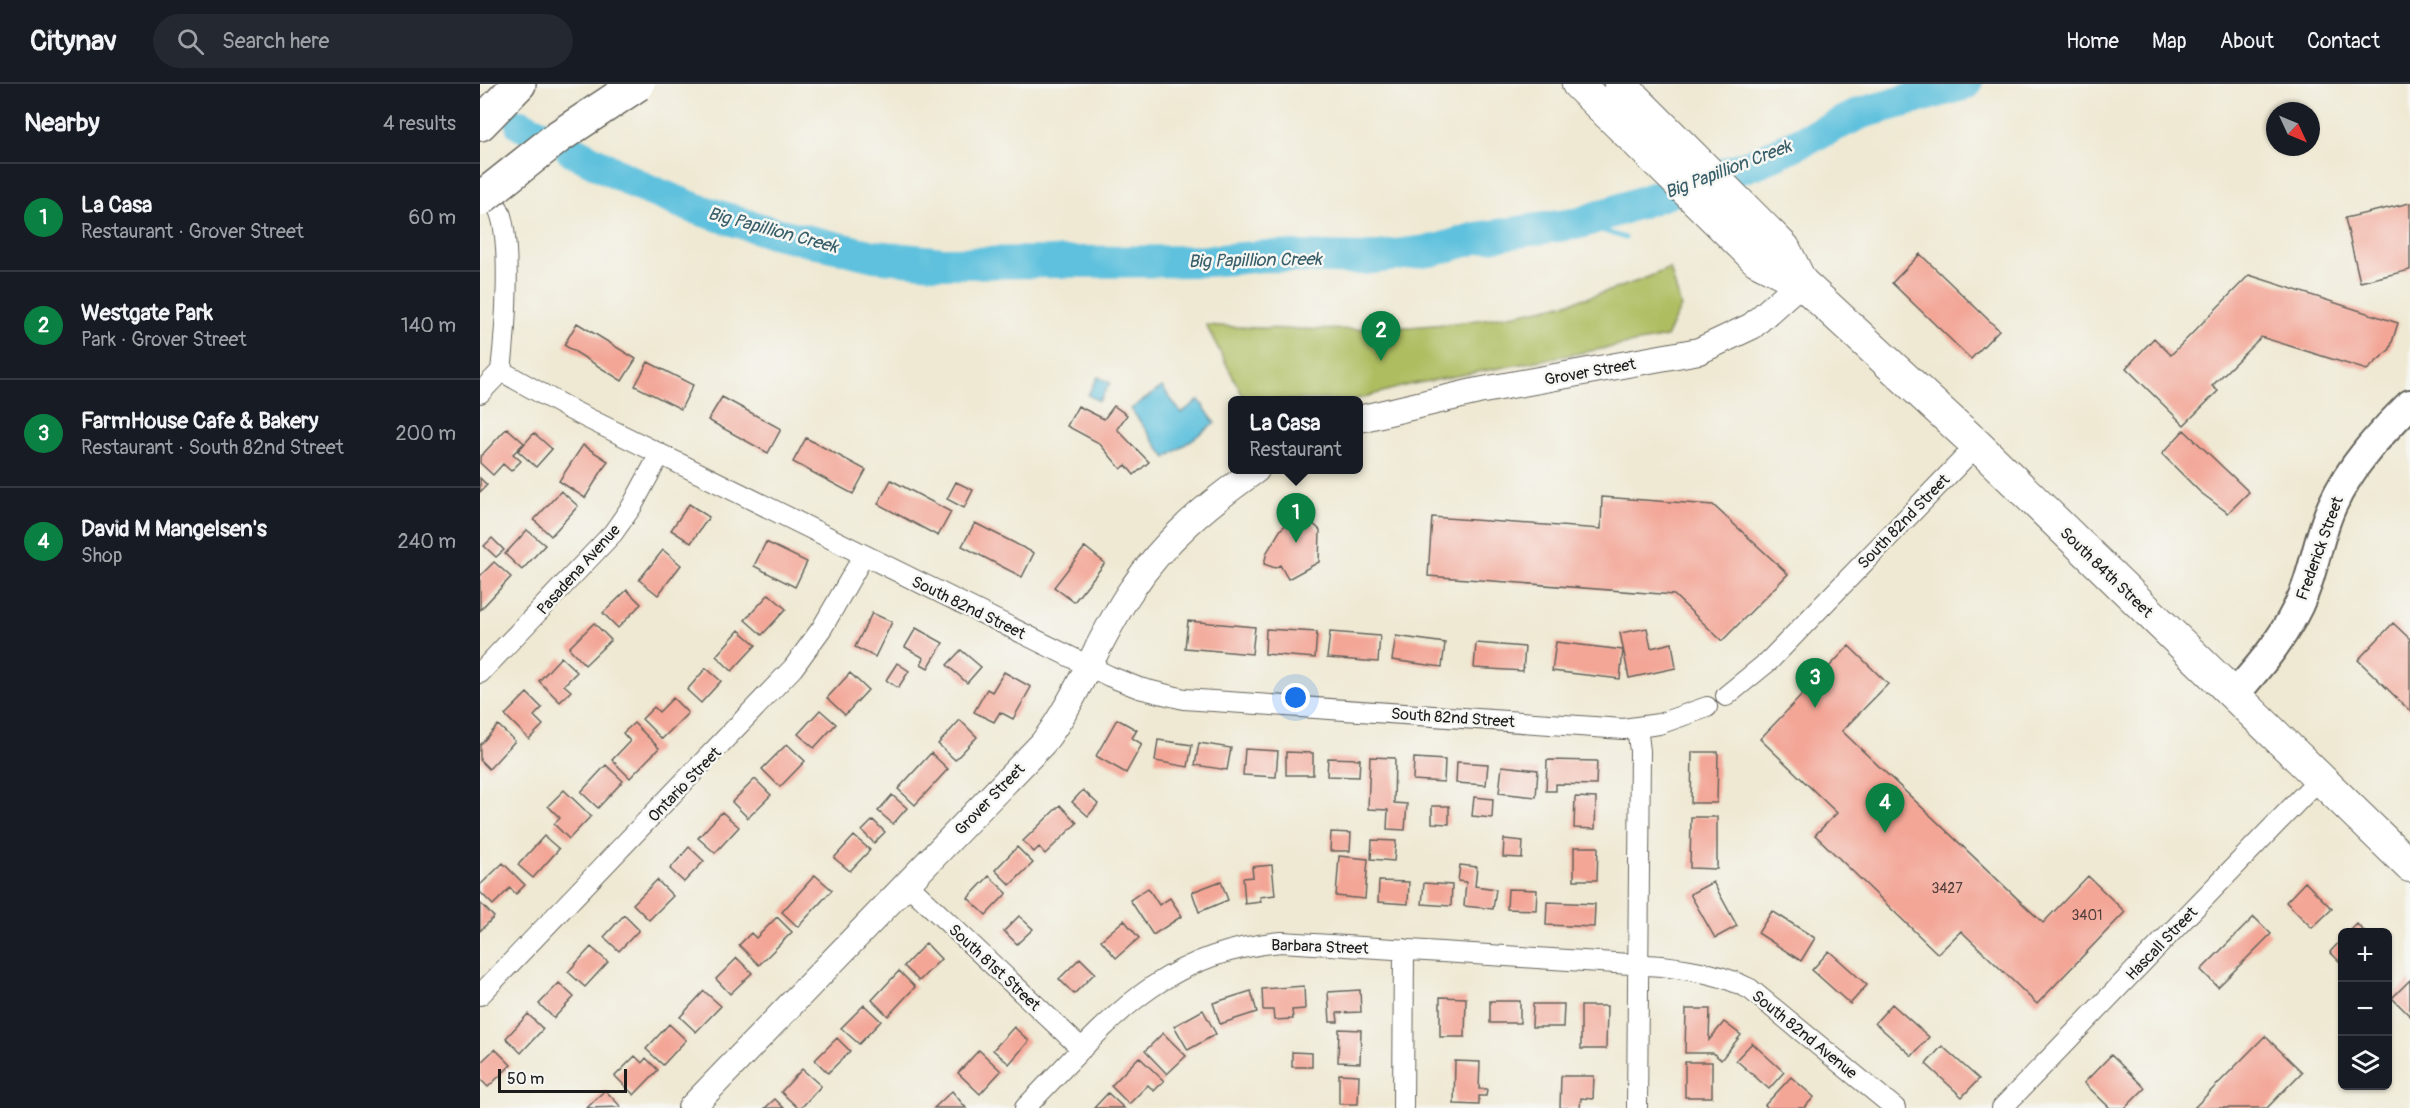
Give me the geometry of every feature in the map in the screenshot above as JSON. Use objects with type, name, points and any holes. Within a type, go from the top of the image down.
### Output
[{"type":"highway","points":[[480,124],[519,84]]},
{"type":"highway","points":[[489,203],[558,137],[638,84]]},
{"type":"main road","name":"South 84th Street","points":[[1578,84],[1611,116],[1771,254],[1977,445],[2410,866]]},
{"type":"main road","name":"South 84th Street","points":[[1631,95],[1771,254]]},
{"type":"main road","name":"Frederick Street","points":[[2234,695],[2264,661],[2294,616],[2331,506],[2347,478],[2365,452],[2410,404]]},
{"type":"street","points":[[480,393],[501,371],[506,258],[504,227],[489,203]]},
{"type":"street","name":"Grover Street","points":[[1363,418],[1478,391],[1699,351],[1752,326],[1801,282]]},
{"type":"street","name":"South 82nd Street","points":[[501,371],[571,410],[1088,666],[1139,688],[1184,699],[1623,729],[1659,724],[1707,707]]},
{"type":"street","name":"South 82nd Street","points":[[1726,696],[1769,661],[1977,445]]},
{"type":"street","name":"Pasadena Avenue","points":[[480,673],[613,533],[632,506],[660,454]]},
{"type":"street","name":"Grover Street","points":[[691,1108],[1042,743],[1061,717],[1131,590],[1148,565],[1194,517],[1251,474]]},
{"type":"street","name":"Ontario Street","points":[[480,995],[793,668],[822,628],[864,555]]},
{"type":"street","points":[[1637,727],[1640,751],[1637,1108]]},
{"type":"street","name":"Hascall Street","points":[[2002,1108],[2320,778]]},
{"type":"street","name":"South 81st Street","points":[[907,884],[1082,1049]]},
{"type":"street","name":"Barbara Street","points":[[1026,1108],[1122,1008],[1147,988],[1184,966],[1223,951],[1282,942],[1638,965]]},
{"type":"street","points":[[1403,1108],[1404,949]]},
{"type":"street","name":"South 82nd Avenue","points":[[1638,965],[1708,972],[1727,977],[1750,989],[1894,1108]]},
{"type":"green space","points":[[1670,268],[1681,307],[1666,337],[1408,385],[1363,398],[1243,396],[1206,325],[1324,330],[1442,324],[1501,317],[1559,305],[1615,289]]},
{"type":"water","points":[[1098,377],[1110,383],[1099,401],[1088,395]]},
{"type":"water","points":[[1162,387],[1181,413],[1199,400],[1215,423],[1166,458],[1131,409]]},
{"type":"building","points":[[2410,203],[2410,270],[2360,282],[2345,218]]},
{"type":"building","points":[[1920,254],[1999,330],[1971,359],[1892,283]]},
{"type":"building","points":[[2249,275],[2398,323],[2390,349],[2367,370],[2261,337],[2212,386],[2218,391],[2184,425],[2126,368],[2154,338],[2171,355]]},
{"type":"building","points":[[577,323],[636,359],[622,381],[564,345]]},
{"type":"building","points":[[648,362],[693,385],[681,409],[635,386]]},
{"type":"building","points":[[722,397],[781,429],[768,453],[708,420]]},
{"type":"building","points":[[1078,406],[1104,419],[1114,406],[1127,415],[1117,429],[1149,462],[1134,475],[1126,465],[1121,469],[1099,443],[1067,426]]},
{"type":"building","points":[[507,428],[524,443],[513,454],[521,461],[511,471],[503,464],[493,475],[480,463],[480,457]]},
{"type":"building","points":[[2184,430],[2249,492],[2228,513],[2200,492],[2162,454]]},
{"type":"building","points":[[534,433],[552,449],[536,467],[518,451]]},
{"type":"building","points":[[806,438],[866,470],[853,494],[793,462]]},
{"type":"building","points":[[583,445],[608,461],[585,498],[559,481]]},
{"type":"building","points":[[480,478],[487,485],[480,492]]},
{"type":"building","points":[[891,480],[951,512],[938,536],[878,504]]},
{"type":"building","points":[[956,482],[973,490],[964,508],[947,499]]},
{"type":"building","points":[[561,491],[578,506],[551,536],[534,520]]},
{"type":"building","points":[[1602,497],[1713,505],[1788,574],[1722,641],[1674,595],[1428,576],[1432,517],[1601,529]]},
{"type":"building","points":[[689,504],[709,517],[691,543],[671,530]]},
{"type":"building","points":[[1290,521],[1297,529],[1303,529],[1311,522],[1320,530],[1319,562],[1288,579],[1280,565],[1275,568],[1264,564],[1267,552],[1281,529]]},
{"type":"building","points":[[975,523],[1034,553],[1022,577],[962,546]]},
{"type":"building","points":[[527,530],[545,545],[522,570],[505,554]]},
{"type":"building","points":[[492,538],[504,550],[496,557],[484,546]]},
{"type":"building","points":[[766,542],[807,562],[795,587],[754,566]]},
{"type":"building","points":[[1085,547],[1105,563],[1074,602],[1054,587]]},
{"type":"building","points":[[663,550],[681,565],[658,595],[639,580]]},
{"type":"building","points":[[494,562],[511,577],[480,610],[480,576]]},
{"type":"building","points":[[627,590],[641,604],[618,628],[603,613]]},
{"type":"building","points":[[769,594],[786,609],[762,635],[745,620]]},
{"type":"building","points":[[872,613],[892,622],[875,657],[855,647]]},
{"type":"building","points":[[1188,621],[1255,627],[1252,654],[1185,648]]},
{"type":"building","points":[[594,623],[611,640],[585,665],[569,648]]},
{"type":"building","points":[[2393,623],[2410,639],[2410,711],[2358,660]]},
{"type":"building","points":[[916,628],[943,643],[928,668],[921,664],[924,658],[905,647]]},
{"type":"building","points":[[1647,628],[1651,648],[1672,643],[1676,668],[1629,678],[1620,633]]},
{"type":"building","points":[[1266,629],[1317,632],[1315,658],[1265,654]]},
{"type":"building","points":[[739,630],[756,645],[732,671],[716,656]]},
{"type":"building","points":[[1330,632],[1380,636],[1378,662],[1327,658]]},
{"type":"building","points":[[1396,636],[1445,643],[1442,667],[1392,660]]},
{"type":"building","points":[[1556,642],[1623,650],[1620,679],[1552,671]]},
{"type":"building","points":[[1476,643],[1525,647],[1523,671],[1474,668]]},
{"type":"building","points":[[1849,646],[1888,684],[1842,731],[2043,923],[2088,876],[2125,912],[2037,1004],[1961,931],[1938,954],[1815,835],[1837,813],[1760,739]]},
{"type":"building","points":[[961,650],[981,667],[967,683],[947,665]]},
{"type":"building","points":[[561,657],[577,672],[564,685],[571,691],[560,702],[539,681]]},
{"type":"building","points":[[897,663],[909,671],[898,688],[886,680]]},
{"type":"building","points":[[706,668],[721,681],[701,703],[687,690]]},
{"type":"building","points":[[1004,672],[1031,687],[1013,719],[1000,712],[994,722],[974,712],[987,689],[992,692]]},
{"type":"building","points":[[850,673],[868,690],[845,715],[827,698]]},
{"type":"building","points":[[527,693],[542,708],[534,716],[543,725],[529,739],[505,715]]},
{"type":"building","points":[[673,698],[688,713],[662,739],[642,719],[654,707],[659,712]]},
{"type":"building","points":[[820,710],[836,724],[814,748],[798,734]]},
{"type":"building","points":[[1117,719],[1137,730],[1132,738],[1142,744],[1126,773],[1096,756]]},
{"type":"building","points":[[960,720],[977,737],[955,760],[938,744]]},
{"type":"building","points":[[634,723],[659,748],[630,778],[612,760],[630,741],[623,733]]},
{"type":"building","points":[[498,725],[515,741],[489,769],[480,760],[480,745]]},
{"type":"building","points":[[1158,740],[1192,745],[1188,767],[1155,761]]},
{"type":"building","points":[[1199,743],[1231,748],[1227,770],[1195,765]]},
{"type":"building","points":[[787,744],[805,761],[780,787],[762,769]]},
{"type":"building","points":[[1245,749],[1278,751],[1276,777],[1243,775]]},
{"type":"building","points":[[1286,752],[1313,753],[1313,775],[1286,775]]},
{"type":"building","points":[[1692,752],[1718,752],[1717,803],[1691,803]]},
{"type":"building","points":[[931,753],[948,769],[915,805],[898,789]]},
{"type":"building","points":[[1370,757],[1395,758],[1394,803],[1407,804],[1405,830],[1387,829],[1388,810],[1368,809]]},
{"type":"building","points":[[1328,758],[1360,759],[1359,777],[1327,776]]},
{"type":"building","points":[[1414,758],[1445,760],[1444,782],[1413,780]]},
{"type":"building","points":[[1547,760],[1597,761],[1596,785],[1556,784],[1556,791],[1546,791]]},
{"type":"building","points":[[1457,762],[1488,764],[1486,785],[1456,783]]},
{"type":"building","points":[[606,765],[623,781],[598,808],[581,792]]},
{"type":"building","points":[[1502,766],[1538,770],[1536,797],[1499,793]]},
{"type":"building","points":[[755,779],[771,795],[748,818],[732,802]]},
{"type":"building","points":[[564,790],[591,816],[569,839],[554,824],[560,818],[548,806]]},
{"type":"building","points":[[1083,790],[1098,804],[1088,816],[1072,802]]},
{"type":"building","points":[[892,795],[907,808],[893,824],[878,811]]},
{"type":"building","points":[[1474,797],[1493,799],[1492,818],[1472,816]]},
{"type":"building","points":[[1575,797],[1596,798],[1595,829],[1574,828]]},
{"type":"building","points":[[1060,805],[1077,823],[1045,854],[1039,847],[1034,852],[1023,841]]},
{"type":"building","points":[[1432,806],[1449,806],[1449,824],[1432,823]]},
{"type":"building","points":[[722,812],[739,827],[715,853],[698,838]]},
{"type":"building","points":[[1691,817],[1717,817],[1717,869],[1690,868]]},
{"type":"building","points":[[873,820],[885,832],[874,843],[862,831]]},
{"type":"building","points":[[1331,832],[1351,833],[1350,851],[1330,851]]},
{"type":"building","points":[[544,836],[559,849],[533,878],[518,865]]},
{"type":"building","points":[[854,836],[870,850],[850,871],[834,858]]},
{"type":"building","points":[[1504,839],[1523,841],[1522,858],[1503,857]]},
{"type":"building","points":[[1372,840],[1396,841],[1394,861],[1371,859]]},
{"type":"building","points":[[689,847],[704,861],[684,882],[670,869]]},
{"type":"building","points":[[1017,847],[1033,863],[1010,885],[995,870]]},
{"type":"building","points":[[1574,847],[1598,847],[1597,880],[1574,880]]},
{"type":"building","points":[[1339,856],[1368,859],[1365,899],[1336,896]]},
{"type":"building","points":[[503,863],[525,885],[516,894],[510,888],[493,905],[480,892],[480,885]]},
{"type":"building","points":[[1272,865],[1275,895],[1260,897],[1261,902],[1245,904],[1243,878],[1253,877],[1252,867]]},
{"type":"building","points":[[1460,865],[1477,867],[1475,886],[1496,889],[1493,909],[1464,906],[1466,882],[1458,881]]},
{"type":"building","points":[[815,875],[832,890],[798,927],[782,912]]},
{"type":"building","points":[[989,876],[1007,893],[986,915],[968,898]]},
{"type":"building","points":[[657,880],[673,896],[649,920],[633,904]]},
{"type":"building","points":[[1221,881],[1228,900],[1199,912],[1192,892]]},
{"type":"building","points":[[1379,881],[1409,882],[1408,904],[1378,902]]},
{"type":"building","points":[[1713,882],[1737,926],[1715,938],[1690,894]]},
{"type":"building","points":[[2305,882],[2332,909],[2312,928],[2286,902]]},
{"type":"building","points":[[1424,883],[1452,885],[1451,906],[1422,904]]},
{"type":"building","points":[[1148,888],[1159,905],[1170,898],[1182,916],[1153,935],[1130,900]]},
{"type":"building","points":[[1508,889],[1537,890],[1536,910],[1507,909]]},
{"type":"building","points":[[1547,902],[1595,904],[1594,927],[1546,925]]},
{"type":"building","points":[[480,903],[494,917],[480,931]]},
{"type":"building","points":[[1772,911],[1815,938],[1801,961],[1758,933]]},
{"type":"building","points":[[624,915],[639,930],[619,951],[604,937]]},
{"type":"building","points":[[1019,916],[1033,929],[1017,944],[1004,931]]},
{"type":"building","points":[[777,917],[792,932],[759,965],[739,945],[751,933],[756,938]]},
{"type":"building","points":[[2254,917],[2271,934],[2218,987],[2201,970]]},
{"type":"building","points":[[1124,920],[1139,938],[1116,958],[1101,940]]},
{"type":"building","points":[[926,943],[941,959],[919,981],[904,966]]},
{"type":"building","points":[[2338,943],[2338,960],[2330,952]]},
{"type":"building","points":[[591,947],[608,962],[585,987],[568,972]]},
{"type":"building","points":[[1829,951],[1867,985],[1850,1004],[1812,970]]},
{"type":"building","points":[[737,958],[752,973],[730,994],[716,979]]},
{"type":"building","points":[[1080,958],[1095,973],[1074,994],[1059,979]]},
{"type":"building","points":[[899,971],[915,987],[888,1016],[872,1000]]},
{"type":"building","points":[[2410,980],[2410,1016],[2392,998]]},
{"type":"building","points":[[559,983],[574,997],[554,1018],[539,1004]]},
{"type":"building","points":[[1304,986],[1305,1009],[1292,1010],[1293,1019],[1274,1020],[1273,1010],[1263,1010],[1262,989]]},
{"type":"building","points":[[1360,990],[1361,1012],[1337,1013],[1338,1022],[1330,1022],[1328,992]]},
{"type":"building","points":[[704,991],[721,1006],[696,1032],[680,1017]]},
{"type":"building","points":[[1251,991],[1257,1012],[1220,1024],[1213,1003]]},
{"type":"building","points":[[1440,997],[1466,998],[1465,1037],[1440,1037]]},
{"type":"building","points":[[1490,1001],[1520,1001],[1520,1023],[1490,1023]]},
{"type":"building","points":[[1533,1004],[1564,1004],[1563,1027],[1532,1027]]},
{"type":"building","points":[[1892,1004],[1929,1037],[1912,1056],[1875,1023]]},
{"type":"building","points":[[864,1005],[881,1021],[859,1044],[841,1028]]},
{"type":"building","points":[[1581,1006],[1607,1006],[1606,1049],[1581,1049]]},
{"type":"building","points":[[1686,1009],[1710,1009],[1709,1040],[1724,1022],[1741,1035],[1721,1060],[1713,1053],[1685,1053]]},
{"type":"building","points":[[1203,1010],[1216,1034],[1188,1050],[1174,1026]]},
{"type":"building","points":[[528,1014],[543,1029],[521,1053],[506,1038]]},
{"type":"building","points":[[669,1024],[686,1040],[663,1065],[646,1049]]},
{"type":"building","points":[[1014,1027],[1029,1041],[1009,1064],[993,1050]]},
{"type":"building","points":[[1339,1029],[1361,1030],[1360,1063],[1338,1062]]},
{"type":"building","points":[[1163,1033],[1186,1056],[1167,1074],[1145,1051]]},
{"type":"building","points":[[2265,1036],[2302,1072],[2267,1108],[2194,1108]]},
{"type":"building","points":[[837,1038],[850,1051],[828,1073],[815,1060]]},
{"type":"building","points":[[1752,1043],[1784,1072],[1769,1089],[1736,1060]]},
{"type":"building","points":[[1942,1046],[1979,1079],[1962,1097],[1926,1064]]},
{"type":"building","points":[[495,1049],[511,1065],[488,1087],[480,1079],[480,1063]]},
{"type":"building","points":[[979,1050],[1001,1071],[980,1094],[958,1073]]},
{"type":"building","points":[[1292,1052],[1312,1053],[1312,1067],[1292,1067]]},
{"type":"building","points":[[2111,1055],[2145,1088],[2125,1108],[2110,1108],[2084,1083]]},
{"type":"building","points":[[635,1056],[642,1063],[646,1058],[658,1070],[634,1095],[615,1076]]},
{"type":"building","points":[[1139,1057],[1164,1081],[1154,1091],[1148,1085],[1129,1104],[1111,1086]]},
{"type":"building","points":[[1455,1061],[1480,1062],[1479,1089],[1487,1089],[1486,1096],[1479,1096],[1479,1105],[1454,1104]]},
{"type":"building","points":[[1685,1062],[1712,1062],[1712,1097],[1685,1097]]},
{"type":"building","points":[[802,1069],[821,1086],[801,1108],[798,1108],[781,1092]]},
{"type":"building","points":[[1339,1074],[1359,1075],[1358,1104],[1339,1104]]},
{"type":"building","points":[[1561,1076],[1594,1076],[1593,1099],[1581,1098],[1580,1108],[1560,1108]]},
{"type":"building","points":[[1791,1077],[1814,1097],[1804,1108],[1768,1108],[1765,1105]]},
{"type":"building","points":[[605,1090],[621,1107],[587,1108]]},
{"type":"building","points":[[952,1091],[966,1108],[934,1108]]},
{"type":"building","points":[[1108,1093],[1124,1108],[1094,1108]]},
{"type":"building","points":[[775,1099],[784,1108],[765,1108]]},
{"type":"waterway","name":"Big Papillion Creek","points":[[571,150],[644,188],[694,208],[767,231],[874,256],[943,263],[1206,261],[1266,256],[1363,259],[1436,250],[1476,238],[1580,223],[1758,162],[1862,113],[1966,84]]},
{"type":"waterway","name":"Big Papillion Creek","points":[[521,125],[539,134]]},
{"type":"waterway","points":[[1580,223],[1625,238]]},
{"type":"place","name":"Westgate Park","points":[[1381,361]]},
{"type":"place","name":"La Casa","points":[[1296,543]]},
{"type":"place","name":"FarmHouse Cafe & Bakery","points":[[1815,708]]},
{"type":"place","name":"David M Mangelsen's","points":[[1885,833]]}]
